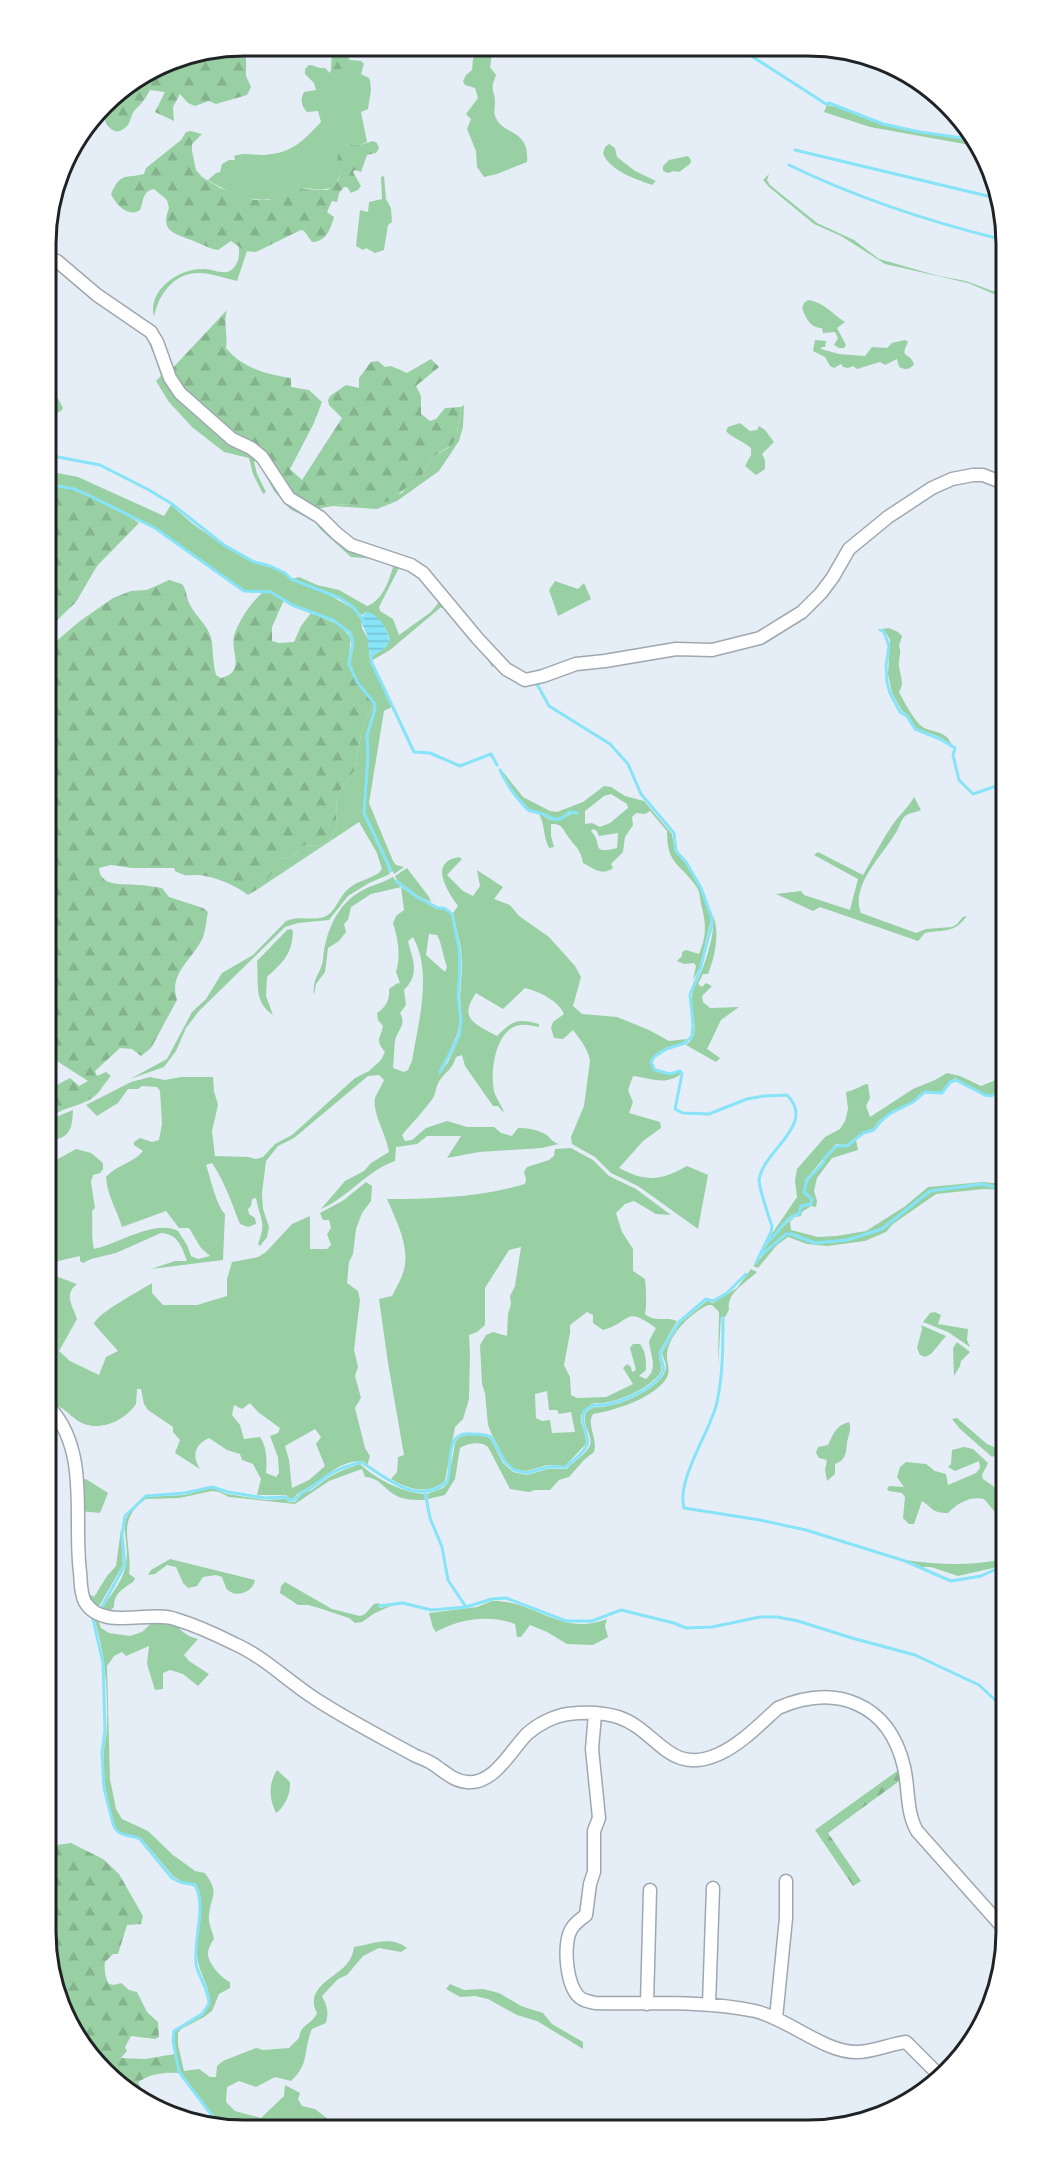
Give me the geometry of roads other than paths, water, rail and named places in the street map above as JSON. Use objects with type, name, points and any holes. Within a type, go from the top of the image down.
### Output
[{"type":"street","points":[[56,261],[97,295],[151,332],[170,378],[180,393],[232,439],[251,448],[262,457],[289,498],[320,517],[351,545],[411,565],[423,573],[471,632],[506,669],[525,680],[576,664],[676,649],[712,650],[760,638],[794,618],[815,599],[833,577],[849,549],[888,517],[932,488],[952,479],[982,475],[996,480]]},
{"type":"street","points":[[56,1414],[62,1421],[78,1480],[78,1561],[82,1592],[85,1602],[96,1613],[113,1617],[173,1618],[236,1644],[313,1697],[462,1782],[476,1782],[484,1779],[536,1727],[559,1716],[583,1713],[619,1718],[635,1727],[671,1755],[681,1760],[691,1761],[709,1758],[727,1750],[778,1708],[788,1704],[802,1700],[832,1698],[854,1702],[871,1711],[888,1728],[904,1767],[912,1820],[916,1831],[996,1920]]},
{"type":"street","points":[[595,1714],[592,1749],[599,1818],[594,1831],[594,1872],[586,1915],[569,1934],[568,1972],[576,1994],[582,1999],[596,2003],[743,2009],[776,2018],[831,2046],[844,2050],[865,2051],[906,2042],[934,2070]]},
{"type":"street","points":[[776,2018],[786,1917],[786,1881]]},
{"type":"street","points":[[709,2006],[713,1888]]},
{"type":"street","points":[[647,2004],[650,1890]]},
{"type":"water","points":[[366,612],[378,618],[390,640],[385,648],[370,657],[367,635],[360,619]]},
{"type":"waterway","points":[[751,56],[826,104],[829,103],[883,124],[964,138]]},
{"type":"waterway","points":[[795,150],[990,197]]},
{"type":"waterway","points":[[789,165],[893,208],[996,238]]},
{"type":"waterway","points":[[56,456],[100,465],[149,490],[172,504],[224,545],[254,562],[285,573],[291,579],[340,598],[353,607],[364,621]]},
{"type":"waterway","points":[[56,486],[86,494],[155,528],[244,591],[271,592],[292,605],[333,620],[350,633],[353,642],[349,664],[357,682],[375,704],[367,735],[368,756],[364,813],[391,871]]},
{"type":"waterway","points":[[880,630],[884,632],[889,646],[886,666],[887,682],[900,712],[907,716],[915,729],[955,748],[953,755],[959,780],[973,794],[996,786]]},
{"type":"waterway","points":[[372,655],[371,661],[414,752],[430,753],[460,766],[491,754],[497,765]]},
{"type":"waterway","points":[[537,684],[549,706],[610,744],[628,764],[641,794],[674,833],[676,851],[686,862],[701,888],[711,915],[712,925],[700,970],[690,995],[692,1036],[685,1043],[666,1049],[654,1057],[651,1062],[655,1070],[670,1074],[680,1071],[682,1074],[675,1109],[683,1113],[709,1114],[747,1099],[787,1095],[795,1106],[796,1117],[792,1127],[769,1158],[759,1180],[772,1226],[756,1263]]},
{"type":"waterway","points":[[500,770],[512,792],[528,810],[556,819],[570,812],[577,813]]},
{"type":"waterway","points":[[396,881],[417,897],[438,908],[444,908],[452,914],[459,948],[458,996],[461,1022],[459,1036],[440,1072]]},
{"type":"waterway","points":[[766,1243],[790,1218],[799,1214],[801,1206],[811,1204],[812,1199],[804,1192],[807,1180],[824,1162],[824,1158],[837,1146],[847,1146],[863,1133],[874,1130],[886,1117],[913,1102],[925,1092],[942,1093],[950,1082],[956,1080],[985,1095],[991,1096],[996,1094]]},
{"type":"waterway","points":[[761,1255],[786,1234],[815,1243],[847,1240],[882,1229],[930,1191],[982,1184],[996,1187]]},
{"type":"waterway","points":[[100,1610],[125,1565],[122,1535],[125,1516],[146,1496],[185,1493],[212,1487],[265,1498],[285,1497],[294,1500],[328,1475],[361,1462],[391,1482],[413,1491],[424,1492],[436,1489],[447,1482],[453,1443],[463,1434],[480,1434],[491,1437],[505,1462],[514,1470],[527,1473],[548,1467],[566,1467],[581,1454],[588,1442],[583,1421],[584,1411],[594,1405],[611,1403],[633,1396],[652,1384],[663,1371],[660,1353],[679,1322],[706,1299],[713,1301],[727,1293],[746,1274]]},
{"type":"waterway","points":[[723,1317],[722,1371],[717,1402],[714,1414],[689,1469],[683,1496],[684,1508],[806,1530],[905,1561],[951,1581],[981,1576],[996,1569]]},
{"type":"waterway","points":[[425,1492],[430,1518],[442,1547],[448,1580],[466,1607]]},
{"type":"waterway","points":[[379,1606],[403,1603],[431,1610],[466,1607],[492,1599],[506,1598],[566,1621],[592,1621],[621,1610],[686,1628],[712,1627],[760,1617],[777,1617],[915,1655],[979,1685],[996,1701]]},
{"type":"waterway","points":[[93,1619],[103,1663],[104,1788],[113,1824],[121,1834],[140,1839],[172,1878],[195,1885],[200,1900],[196,1964],[209,2004],[202,2014],[174,2031],[173,2041],[179,2072],[213,2117]]}]
